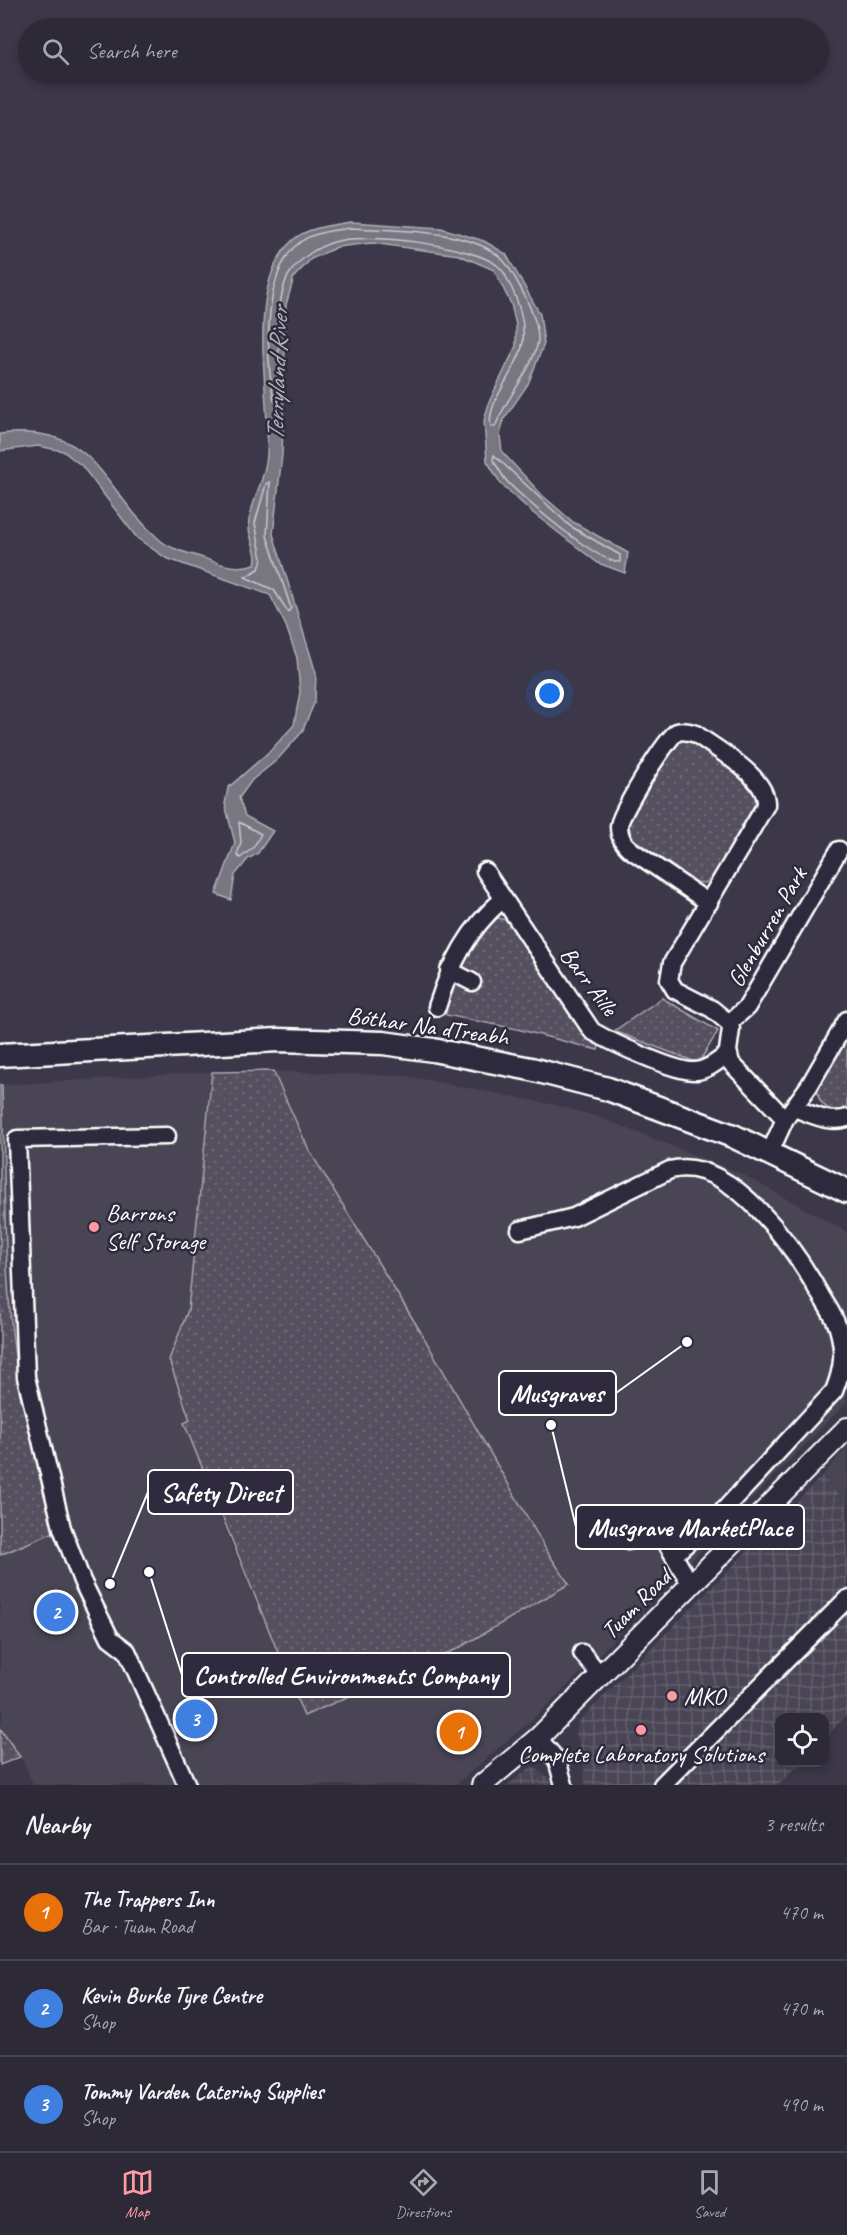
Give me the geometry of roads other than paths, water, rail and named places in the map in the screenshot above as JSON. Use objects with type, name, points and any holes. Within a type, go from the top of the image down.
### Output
[{"type":"highway","name":"Bóthar Na dTreabh","points":[[0,1055],[268,1040],[348,1041],[412,1047],[521,1067],[608,1089],[688,1118],[770,1152],[837,1187],[847,1202]]},
{"type":"main road","name":"Tuam Road","points":[[482,1785],[538,1738],[602,1676],[847,1428]]},
{"type":"street","name":"Glenburren Park","points":[[708,903],[631,850],[623,843],[619,830],[622,816],[666,743],[677,733],[696,734],[756,779],[767,798],[766,805],[708,903],[672,963],[669,980],[675,990],[718,1013],[729,1023]]},
{"type":"street","name":"Glenburren Park","points":[[728,1054],[729,1023],[747,1007],[839,850]]},
{"type":"street","name":"Barr Aille","points":[[485,871],[592,1031],[615,1044],[685,1070],[707,1068],[728,1054]]},
{"type":"street","points":[[437,1007],[449,970],[473,928],[503,898]]},
{"type":"street","points":[[449,970],[472,982]]},
{"type":"street","points":[[770,1152],[789,1113],[847,1020]]},
{"type":"street","points":[[728,1054],[731,1064],[746,1081],[789,1113],[838,1121],[847,1118]]},
{"type":"street","points":[[167,1136],[17,1139],[26,1377],[62,1528],[81,1581],[110,1638],[127,1651],[187,1785]]},
{"type":"street","points":[[520,1230],[574,1217],[670,1170],[680,1167],[696,1169],[721,1179],[787,1240],[838,1326],[843,1359],[842,1373],[834,1391],[725,1509],[674,1555]]},
{"type":"street","points":[[628,1541],[654,1530],[663,1535],[691,1585]]},
{"type":"street","points":[[662,1785],[847,1599]]},
{"type":"street","points":[[582,1653],[602,1676]]},
{"type":"street","points":[[538,1738],[557,1760],[564,1785]]},
{"type":"water","name":"Terryland River","points":[[351,222],[441,228],[484,241],[506,254],[540,314],[544,344],[528,384],[504,419],[500,435],[502,452],[543,496],[573,522],[628,553],[625,573],[598,563],[533,513],[501,484],[487,461],[484,421],[490,400],[516,346],[516,325],[511,304],[494,270],[459,255],[372,243],[337,247],[311,259],[294,277],[286,305],[282,455],[273,534],[316,673],[315,701],[302,732],[277,760],[252,780],[239,798],[245,816],[273,831],[258,853],[248,859],[235,875],[231,900],[216,894],[235,843],[225,804],[228,788],[272,749],[294,725],[300,692],[297,658],[286,626],[270,595],[166,558],[137,538],[82,466],[63,451],[38,446],[0,451],[0,434],[33,433],[58,438],[78,449],[94,463],[140,520],[160,540],[182,551],[224,565],[242,567],[255,564],[249,520],[267,454],[263,340],[264,310],[269,283],[278,259],[294,239],[314,229]]},
{"type":"place","name":"Barrons Self Storage","points":[[94,1227]]},
{"type":"place","name":"Musgraves","points":[[687,1342]]},
{"type":"place","name":"Musgrave MarketPlace","points":[[551,1425]]},
{"type":"place","name":"Controlled Environments Company","points":[[149,1572]]},
{"type":"place","name":"Safety Direct","points":[[110,1584]]},
{"type":"place","name":"Kevin Burke Tyre Centre","points":[[56,1612]]},
{"type":"place","name":"MKO","points":[[672,1696]]},
{"type":"place","name":"Tommy Varden Catering Supplies","points":[[195,1719]]},
{"type":"place","name":"Complete Laboratory Solutions","points":[[641,1730]]},
{"type":"place","name":"The Trappers Inn","points":[[459,1732]]}]
